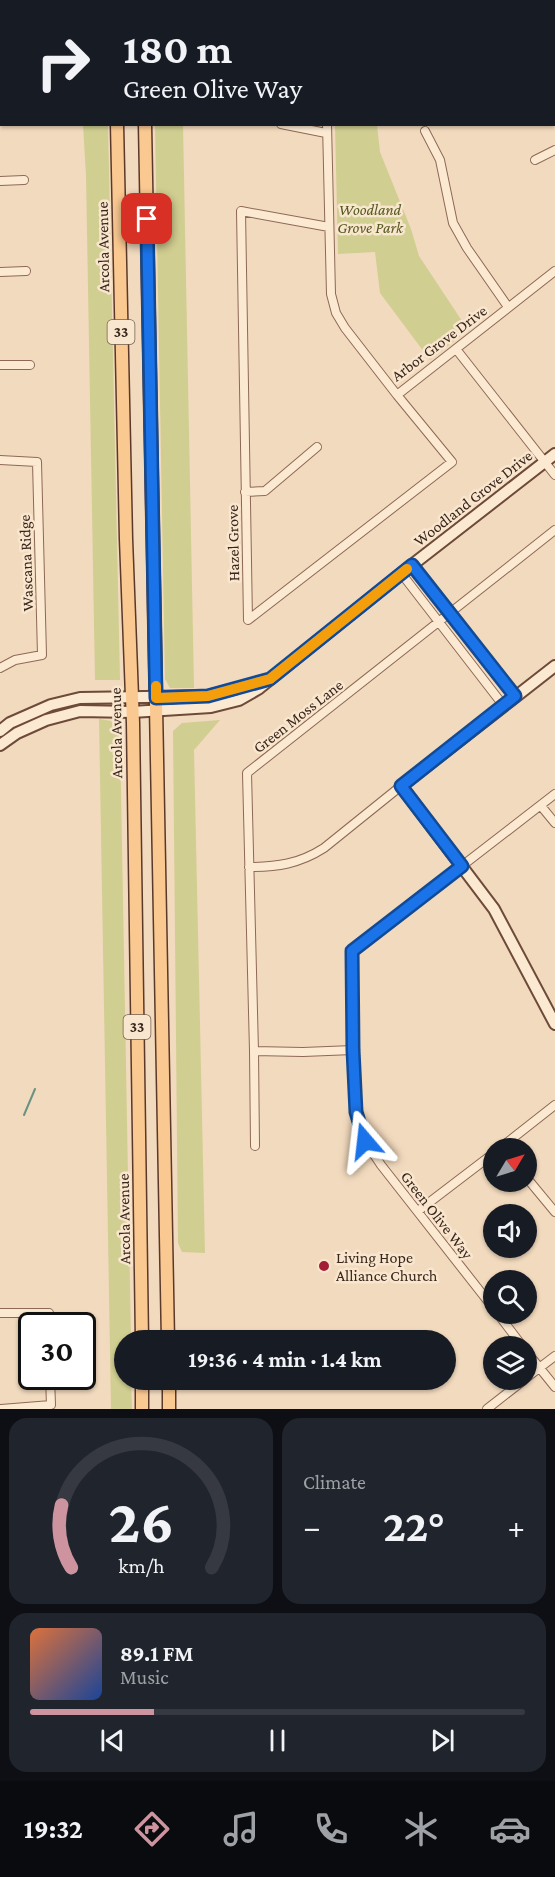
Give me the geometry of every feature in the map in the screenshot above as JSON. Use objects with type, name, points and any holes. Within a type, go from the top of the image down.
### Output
[{"type":"main road","name":"Arcola Avenue","points":[[117,126],[126,539],[132,699],[141,1330]]},
{"type":"main road","name":"33","points":[[145,126],[168,1330]]},
{"type":"main road","points":[[142,1390],[142,1409]]},
{"type":"main road","points":[[169,1390],[170,1409]]},
{"type":"street","points":[[299,126],[326,129]]},
{"type":"street","name":"Arbor Grove Drive","points":[[326,129],[331,294],[336,313],[397,395],[555,271]]},
{"type":"street","points":[[425,131],[440,160],[453,223],[467,248],[508,308]]},
{"type":"street","points":[[535,160],[555,150]]},
{"type":"street","points":[[0,181],[24,180]]},
{"type":"street","name":"Hazel Grove","points":[[329,227],[241,211],[248,620],[452,462],[397,395]]},
{"type":"street","points":[[0,272],[26,271]]},
{"type":"street","points":[[456,349],[555,475]]},
{"type":"street","points":[[0,365],[30,365]]},
{"type":"street","points":[[245,492],[265,492],[317,447]]},
{"type":"street","name":"Woodland Grove Drive","points":[[157,704],[208,696],[270,679],[401,573],[555,454]]},
{"type":"street","name":"Wascana Ridge","points":[[0,460],[37,462],[42,655],[15,660],[0,669]]},
{"type":"street","name":"Green Moss Lane","points":[[255,1146],[247,773],[555,530]]},
{"type":"street","points":[[412,565],[515,696]]},
{"type":"street","points":[[401,573],[503,705]]},
{"type":"street","points":[[249,867],[274,867],[312,856],[555,666]]},
{"type":"street","points":[[0,731],[10,723],[51,705],[80,698],[132,699],[157,704]]},
{"type":"street","points":[[0,745],[17,733],[37,724],[80,711],[132,712],[157,704]]},
{"type":"street","points":[[401,786],[494,909],[551,1008],[555,1024]]},
{"type":"street","points":[[462,866],[555,794]]},
{"type":"street","points":[[541,806],[555,823]]},
{"type":"street","name":"Green Olive Way","points":[[462,866],[352,951],[356,1112],[365,1141],[381,1165],[483,1295]]},
{"type":"street","points":[[254,1051],[353,1050]]},
{"type":"street","points":[[514,1138],[555,1105]]},
{"type":"street","points":[[418,1211],[483,1162]]},
{"type":"street","points":[[537,1190],[555,1212]]},
{"type":"street","points":[[0,1312],[18,1312]]},
{"type":"street","points":[[506,1324],[515,1336]]},
{"type":"street","points":[[537,1370],[555,1356]]},
{"type":"street","points":[[537,1364],[555,1387]]},
{"type":"street","points":[[1,1409],[51,1405],[50,1390]]},
{"type":"street","points":[[487,1409],[511,1390]]},
{"type":"green space","points":[[83,126],[108,126],[120,680],[95,680],[86,175]]},
{"type":"green space","points":[[155,126],[183,126],[194,688],[170,688],[165,679]]},
{"type":"green space","name":"Woodland Grove Park","points":[[335,126],[377,126],[380,152],[411,229],[419,256],[468,330],[430,360],[380,293],[375,252],[338,254]]},
{"type":"green space","points":[[99,719],[111,721],[120,735],[131,1330],[114,1330],[114,1390],[131,1390],[132,1409],[111,1409]]},
{"type":"green space","points":[[220,720],[194,750],[205,1253],[182,1252],[178,1243],[173,731],[182,723]]},
{"type":"waterway","points":[[24,1115],[35,1089]]},
{"type":"slow traffic","points":[[156,686],[156,698],[208,696],[270,679],[407,569]]},
{"type":"place","name":"Living Hope Alliance Church","points":[[324,1266]]},
{"type":"route","points":[[147,219],[156,698],[208,696],[270,679],[412,565],[515,696],[401,786],[462,866],[352,951],[356,1112],[365,1141]]}]
